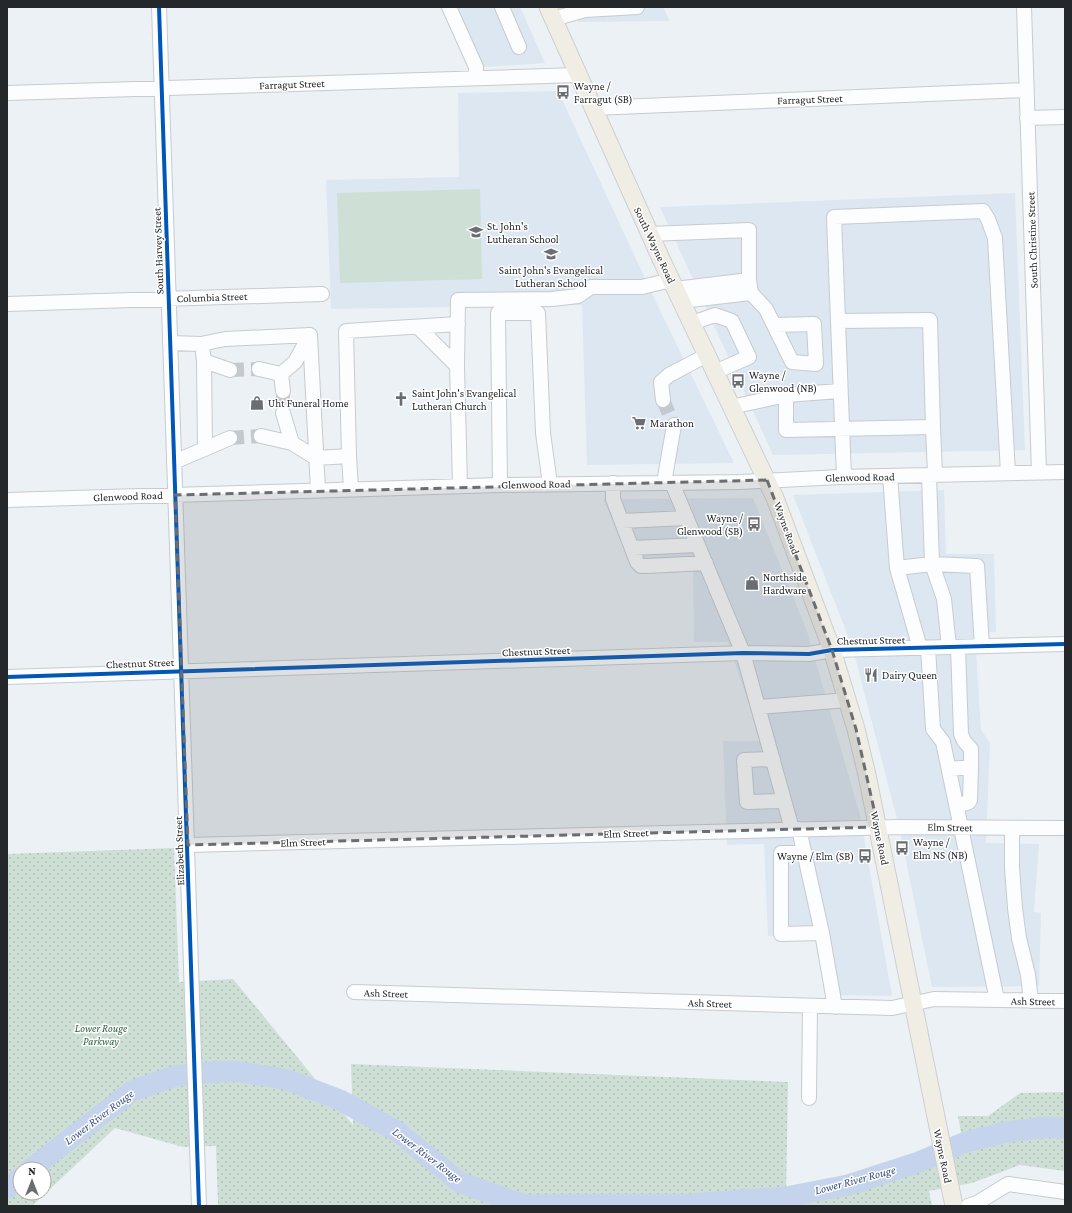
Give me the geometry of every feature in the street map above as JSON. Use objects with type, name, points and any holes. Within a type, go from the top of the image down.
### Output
[{"type":"main road","name":"South Wayne Road","points":[[550,13],[676,290],[767,480]]},
{"type":"main road","name":"Wayne Road","points":[[767,480],[832,650],[848,700],[866,767],[954,1206]]},
{"type":"street","name":"South Harvey Street","points":[[159,7],[175,495]]},
{"type":"street","points":[[449,7],[476,67],[476,78]]},
{"type":"street","points":[[502,7],[519,47]]},
{"type":"street","points":[[550,13],[637,7]]},
{"type":"street","name":"South Christine Street","points":[[1024,7],[1039,472]]},
{"type":"street","name":"Farragut Street","points":[[7,93],[578,75]]},
{"type":"street","name":"Farragut Street","points":[[593,108],[1026,90]]},
{"type":"street","points":[[1027,118],[1065,117]]},
{"type":"street","points":[[844,477],[834,216],[983,211],[988,219],[995,238],[1008,473]]},
{"type":"street","points":[[650,234],[749,230],[750,287],[766,309],[774,325]]},
{"type":"street","points":[[460,486],[457,366],[458,300],[552,299],[578,296],[591,287],[642,287],[676,290],[750,287]]},
{"type":"street","name":"Columbia Street","points":[[7,304],[322,294]]},
{"type":"street","points":[[500,485],[498,313],[538,313],[542,434],[550,484]]},
{"type":"street","points":[[692,323],[715,315],[732,321],[749,357],[715,372]]},
{"type":"street","points":[[838,321],[930,320],[933,427],[932,564],[944,599],[953,647],[962,734],[964,741],[971,750],[970,800],[969,802],[957,806]]},
{"type":"street","points":[[351,489],[346,331],[458,324]]},
{"type":"street","points":[[418,327],[457,366]]},
{"type":"street","points":[[170,343],[201,344],[225,339],[310,335]]},
{"type":"street","points":[[281,374],[295,362],[310,335]]},
{"type":"street","points":[[310,335],[318,490]]},
{"type":"street","points":[[201,344],[204,361],[205,449]]},
{"type":"street","points":[[663,400],[661,382],[669,375],[707,355]]},
{"type":"street","points":[[204,361],[230,370]]},
{"type":"street","points":[[259,369],[281,374]]},
{"type":"street","points":[[281,374],[283,391]]},
{"type":"street","points":[[731,407],[786,394],[840,391]]},
{"type":"street","points":[[786,394],[786,430],[933,427]]},
{"type":"street","points":[[284,414],[292,443]]},
{"type":"street","points":[[674,425],[668,483],[687,518],[743,653],[784,801],[805,853],[836,1007]]},
{"type":"street","points":[[261,436],[292,443],[316,458],[350,456]]},
{"type":"street","points":[[174,462],[230,438]]},
{"type":"street","name":"Glenwood Road","points":[[7,500],[460,486],[668,483],[1065,472]]},
{"type":"street","points":[[890,476],[897,568],[924,648],[933,730],[943,742],[997,1000]]},
{"type":"street","points":[[613,483],[613,499],[637,562],[641,566],[706,563]]},
{"type":"street","name":"Elizabeth Street","points":[[175,495],[199,1206]]},
{"type":"street","points":[[622,521],[687,518]]},
{"type":"street","points":[[632,548],[698,545]]},
{"type":"street","points":[[897,568],[932,564],[977,566],[982,646]]},
{"type":"street","name":"Chestnut Street","points":[[7,677],[743,653],[809,654],[832,650],[1065,644]]},
{"type":"street","points":[[758,707],[848,700]]},
{"type":"street","points":[[773,759],[744,760],[747,802],[784,801]]},
{"type":"street","points":[[949,769],[971,767]]},
{"type":"street","name":"Elm Street","points":[[188,845],[878,827],[1065,828]]},
{"type":"street","points":[[1012,828],[1012,868],[1015,908],[1019,938],[1028,975],[1030,1001]]},
{"type":"street","points":[[805,853],[781,853],[781,934],[822,932]]},
{"type":"street","name":"Ash Street","points":[[354,992],[892,1008],[934,999],[1065,1001]]},
{"type":"street","points":[[809,1098],[810,1006]]},
{"type":"street","points":[[968,1206],[977,1203],[1008,1184],[1065,1192]]},
{"type":"highlighted area","points":[[767,480],[832,650],[856,729],[878,827],[188,845],[175,495]]},
{"type":"shaded area","points":[[442,7],[520,7],[545,63],[469,68]]},
{"type":"shaded area","points":[[571,7],[663,7],[670,21],[578,22]]},
{"type":"shaded area","name":"St. John's Lutheran School","points":[[558,91],[657,304],[734,463],[587,465],[582,305],[331,309],[326,180],[459,177],[458,93]]},
{"type":"shaded area","points":[[1015,193],[1025,450],[773,455],[660,207]]},
{"type":"shaded area","points":[[944,490],[946,554],[994,554],[996,632],[975,633],[981,730],[990,743],[986,843],[1039,844],[1034,912],[1041,913],[1039,986],[932,987],[899,827],[853,649],[793,495]]},
{"type":"shaded area","points":[[753,498],[807,631],[860,815],[892,996],[826,995],[817,937],[768,936],[764,844],[727,845],[723,741],[761,741],[728,642],[694,642],[693,569],[635,572],[603,499]]},
{"type":"green space","points":[[480,189],[482,279],[340,283],[337,193]]},
{"type":"green space","name":"Lower Rouge Parkway","points":[[174,848],[179,982],[233,979],[353,1125],[351,1064],[788,1082],[786,1197],[848,1185],[919,1162],[963,1143],[958,1116],[988,1116],[1020,1093],[1065,1092],[1065,1171],[1020,1165],[972,1183],[929,1191],[932,1206],[218,1206],[216,1146],[183,1147],[115,1128],[52,1187],[52,1161],[12,1161],[12,1201],[37,1201],[32,1206],[7,1206],[7,854]]},
{"type":"waterway","name":"Lower River Rouge","points":[[41,1161],[132,1091],[175,1076],[235,1071],[285,1079],[340,1100],[398,1132],[459,1182],[524,1205],[691,1204],[786,1197],[848,1185],[919,1162],[966,1142],[1007,1132],[1045,1127],[1065,1128]]},
{"type":"waterway","name":"Lower River Rouge","points":[[7,1188],[12,1184]]},
{"type":"tunnel","points":[[230,370],[259,369]]},
{"type":"tunnel","points":[[283,391],[283,413]]},
{"type":"tunnel","points":[[663,400],[674,425]]},
{"type":"tunnel","points":[[230,438],[261,436]]},
{"type":"cycle path","points":[[159,7],[199,1206]]},
{"type":"cycle path","points":[[7,677],[743,653],[809,654],[832,650],[1065,644]]},
{"type":"place","name":"Wayne / Farragut (SB)","points":[[563,92]]},
{"type":"place","name":"St. John's Lutheran School","points":[[476,232]]},
{"type":"place","name":"Saint John's Evangelical Lutheran School","points":[[551,254]]},
{"type":"place","name":"Wayne / Glenwood (NB)","points":[[738,381]]},
{"type":"place","name":"Saint John's Evangelical Lutheran Church","points":[[401,399]]},
{"type":"place","name":"Uht Funeral Home","points":[[257,403]]},
{"type":"place","name":"Marathon","points":[[639,423]]},
{"type":"place","name":"Wayne / Glenwood (SB)","points":[[754,524]]},
{"type":"place","name":"Northside Hardware","points":[[752,583]]},
{"type":"place","name":"Dairy Queen","points":[[871,675]]},
{"type":"place","name":"Wayne / Elm NS (NB)","points":[[902,848]]},
{"type":"place","name":"Wayne / Elm (SB)","points":[[865,856]]}]
